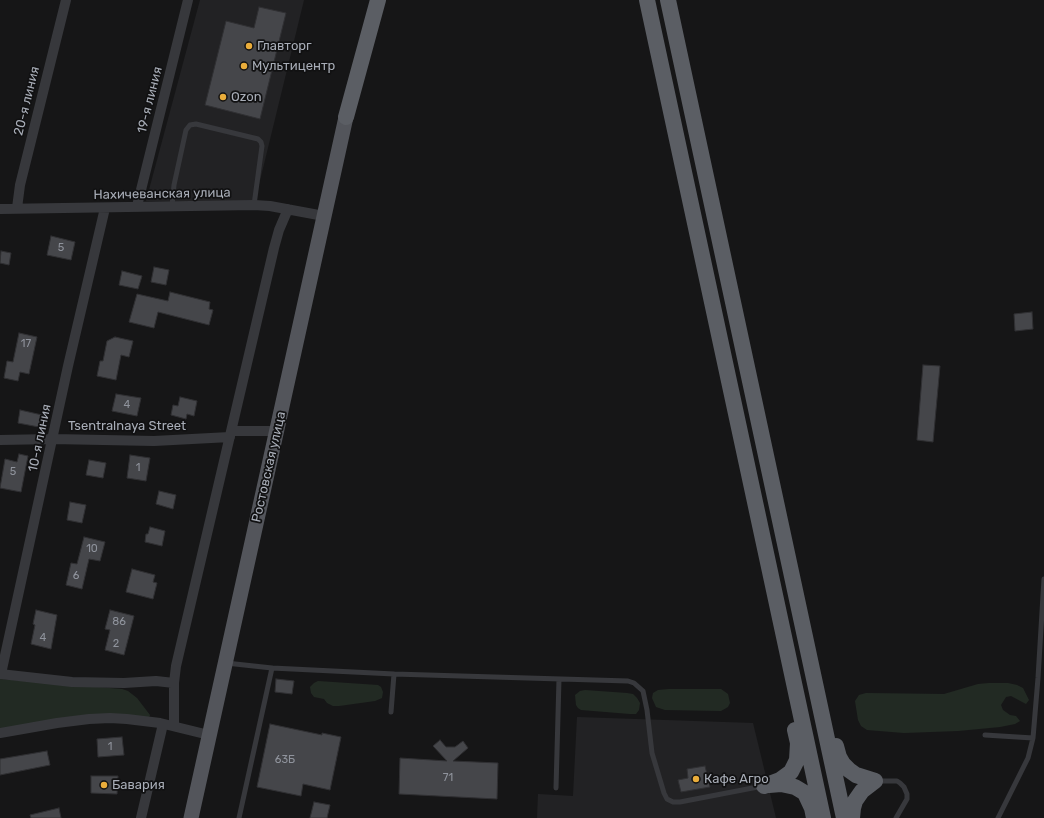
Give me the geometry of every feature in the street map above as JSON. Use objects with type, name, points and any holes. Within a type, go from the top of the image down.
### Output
[{"type":"highway","points":[[346,117],[372,0]]},
{"type":"highway","points":[[346,117],[378,0]]},
{"type":"highway","points":[[647,0],[823,818]]},
{"type":"highway","points":[[668,0],[844,818]]},
{"type":"highway","points":[[765,451],[798,566],[838,753],[843,764],[849,770],[856,775],[875,782]]},
{"type":"highway","points":[[752,489],[766,596],[798,743],[797,760],[791,772],[780,780],[764,786]]},
{"type":"highway","points":[[852,818],[855,801],[862,791],[875,782]]},
{"type":"highway","points":[[764,786],[781,784],[795,787],[805,793],[812,808],[814,818]]},
{"type":"main road","name":"Ростовская улица","points":[[190,818],[346,117]]},
{"type":"street","name":"20-я линия","points":[[17,208],[20,185],[66,0]]},
{"type":"street","name":"19-я линия","points":[[137,206],[188,0]]},
{"type":"street","name":"Нахичеванская улица","points":[[0,209],[254,205],[288,209],[324,216]]},
{"type":"street","name":"10-я линия","points":[[1,674],[68,366],[105,208]]},
{"type":"street","points":[[174,726],[174,674],[274,248],[279,230],[288,209]]},
{"type":"street","name":"Tsentralnaya Street","points":[[0,440],[53,439],[154,441],[277,431]]},
{"type":"street","points":[[1,674],[72,682],[124,683],[156,681],[174,683]]},
{"type":"street","points":[[0,733],[89,719],[127,719],[174,726],[209,735]]},
{"type":"street","points":[[141,818],[163,724]]},
{"type":"lane","points":[[172,206],[174,185],[186,130],[190,125],[196,124],[258,139],[261,142],[262,146],[254,205]]},
{"type":"lane","points":[[998,818],[1028,758],[1033,738],[1044,579]]},
{"type":"lane","points":[[225,663],[272,668],[394,674],[628,681],[639,686],[643,691],[647,710],[652,753],[661,786],[667,799],[673,802],[680,802],[764,786]]},
{"type":"lane","points":[[239,818],[272,668]]},
{"type":"lane","points":[[391,712],[394,674]]},
{"type":"lane","points":[[556,788],[559,680]]},
{"type":"lane","points":[[985,735],[1033,738]]},
{"type":"lane","points":[[875,782],[897,781],[904,787],[907,794],[907,799],[896,818]]},
{"type":"shaded area","points":[[200,0],[304,0],[255,201],[146,201]]},
{"type":"shaded area","points":[[0,679],[122,689],[128,691],[137,698],[150,715],[149,718],[0,729]]},
{"type":"shaded area","points":[[318,681],[378,685],[381,687],[383,692],[382,698],[375,701],[333,706],[327,703],[324,699],[314,697],[311,693],[310,687]]},
{"type":"shaded area","points":[[1008,683],[1023,688],[1029,700],[1026,704],[1011,696],[1006,697],[1001,705],[1003,710],[1010,715],[1016,716],[1020,721],[1015,724],[1000,727],[958,731],[904,733],[867,730],[861,726],[858,720],[855,701],[859,695],[866,693],[944,694],[978,684]]},
{"type":"shaded area","points":[[721,689],[728,694],[730,703],[728,707],[721,711],[665,710],[656,707],[652,698],[653,693],[658,690]]},
{"type":"shaded area","points":[[585,690],[633,694],[640,703],[639,710],[636,714],[630,714],[581,710],[576,705],[575,695],[580,691]]},
{"type":"shaded area","points":[[577,717],[753,723],[776,818],[537,818],[538,794],[573,796]]},
{"type":"building","name":"Мультицентр","points":[[259,7],[286,13],[260,119],[205,105],[226,21],[254,28]]},
{"type":"building","points":[[51,236],[75,242],[71,260],[47,255]]},
{"type":"building","points":[[1,251],[11,253],[9,265],[0,263]]},
{"type":"building","points":[[154,267],[169,270],[166,285],[151,282]]},
{"type":"building","points":[[122,271],[142,276],[138,289],[119,285]]},
{"type":"building","points":[[170,292],[210,302],[209,309],[213,310],[209,325],[158,312],[154,328],[129,322],[137,294],[168,301]]},
{"type":"building","points":[[1032,312],[1033,329],[1015,331],[1014,314]]},
{"type":"building","points":[[19,333],[37,337],[29,374],[20,372],[18,381],[4,378],[7,361],[13,362]]},
{"type":"building","points":[[115,337],[133,341],[129,357],[121,355],[116,380],[97,376],[100,361],[103,361],[107,341]]},
{"type":"building","points":[[923,365],[940,366],[933,442],[917,440]]},
{"type":"building","points":[[116,394],[141,398],[137,416],[112,411]]},
{"type":"building","points":[[180,397],[197,401],[194,416],[187,414],[186,419],[171,415],[173,405],[178,406]]},
{"type":"building","points":[[20,410],[42,415],[39,427],[18,423]]},
{"type":"building","points":[[19,454],[28,456],[21,492],[0,488],[5,459],[17,462]]},
{"type":"building","points":[[130,455],[150,458],[146,481],[127,478]]},
{"type":"building","points":[[89,460],[106,463],[103,478],[86,475]]},
{"type":"building","points":[[159,491],[176,495],[173,509],[156,504]]},
{"type":"building","points":[[70,502],[86,505],[82,523],[67,520]]},
{"type":"building","points":[[150,527],[165,531],[162,546],[145,542],[146,534],[148,534]]},
{"type":"building","points":[[84,537],[105,542],[100,561],[89,559],[82,589],[66,585],[71,563],[77,564]]},
{"type":"building","points":[[132,569],[155,575],[153,582],[157,583],[153,599],[126,592]]},
{"type":"building","points":[[36,610],[57,615],[51,649],[31,644]]},
{"type":"building","points":[[110,610],[134,616],[124,655],[105,650],[110,630],[105,629]]},
{"type":"building","points":[[276,679],[294,681],[292,694],[275,692]]},
{"type":"building","points":[[270,724],[322,735],[322,733],[341,737],[330,790],[303,784],[301,796],[257,787]]},
{"type":"building","points":[[122,737],[124,755],[98,757],[97,739]]},
{"type":"building","points":[[440,740],[446,747],[455,747],[463,741],[468,748],[453,761],[498,763],[497,799],[399,794],[400,758],[447,761],[433,746]]},
{"type":"building","points":[[47,751],[50,765],[0,775],[0,759]]},
{"type":"building","name":"Кафе Агро","points":[[705,766],[710,787],[681,792],[678,780],[688,778],[687,769]]},
{"type":"building","name":"Бавария","points":[[91,776],[118,776],[117,794],[91,793]]},
{"type":"building","points":[[314,802],[330,805],[327,818],[310,818]]},
{"type":"building","points":[[59,808],[61,818],[31,818],[30,815]]},
{"type":"place","name":"Главторг","points":[[249,46]]},
{"type":"place","name":"Мультицентр","points":[[244,66]]},
{"type":"place","name":"Ozon","points":[[223,97]]},
{"type":"place","name":"Кафе Агро","points":[[696,779]]},
{"type":"place","name":"Бавария","points":[[104,785]]}]
